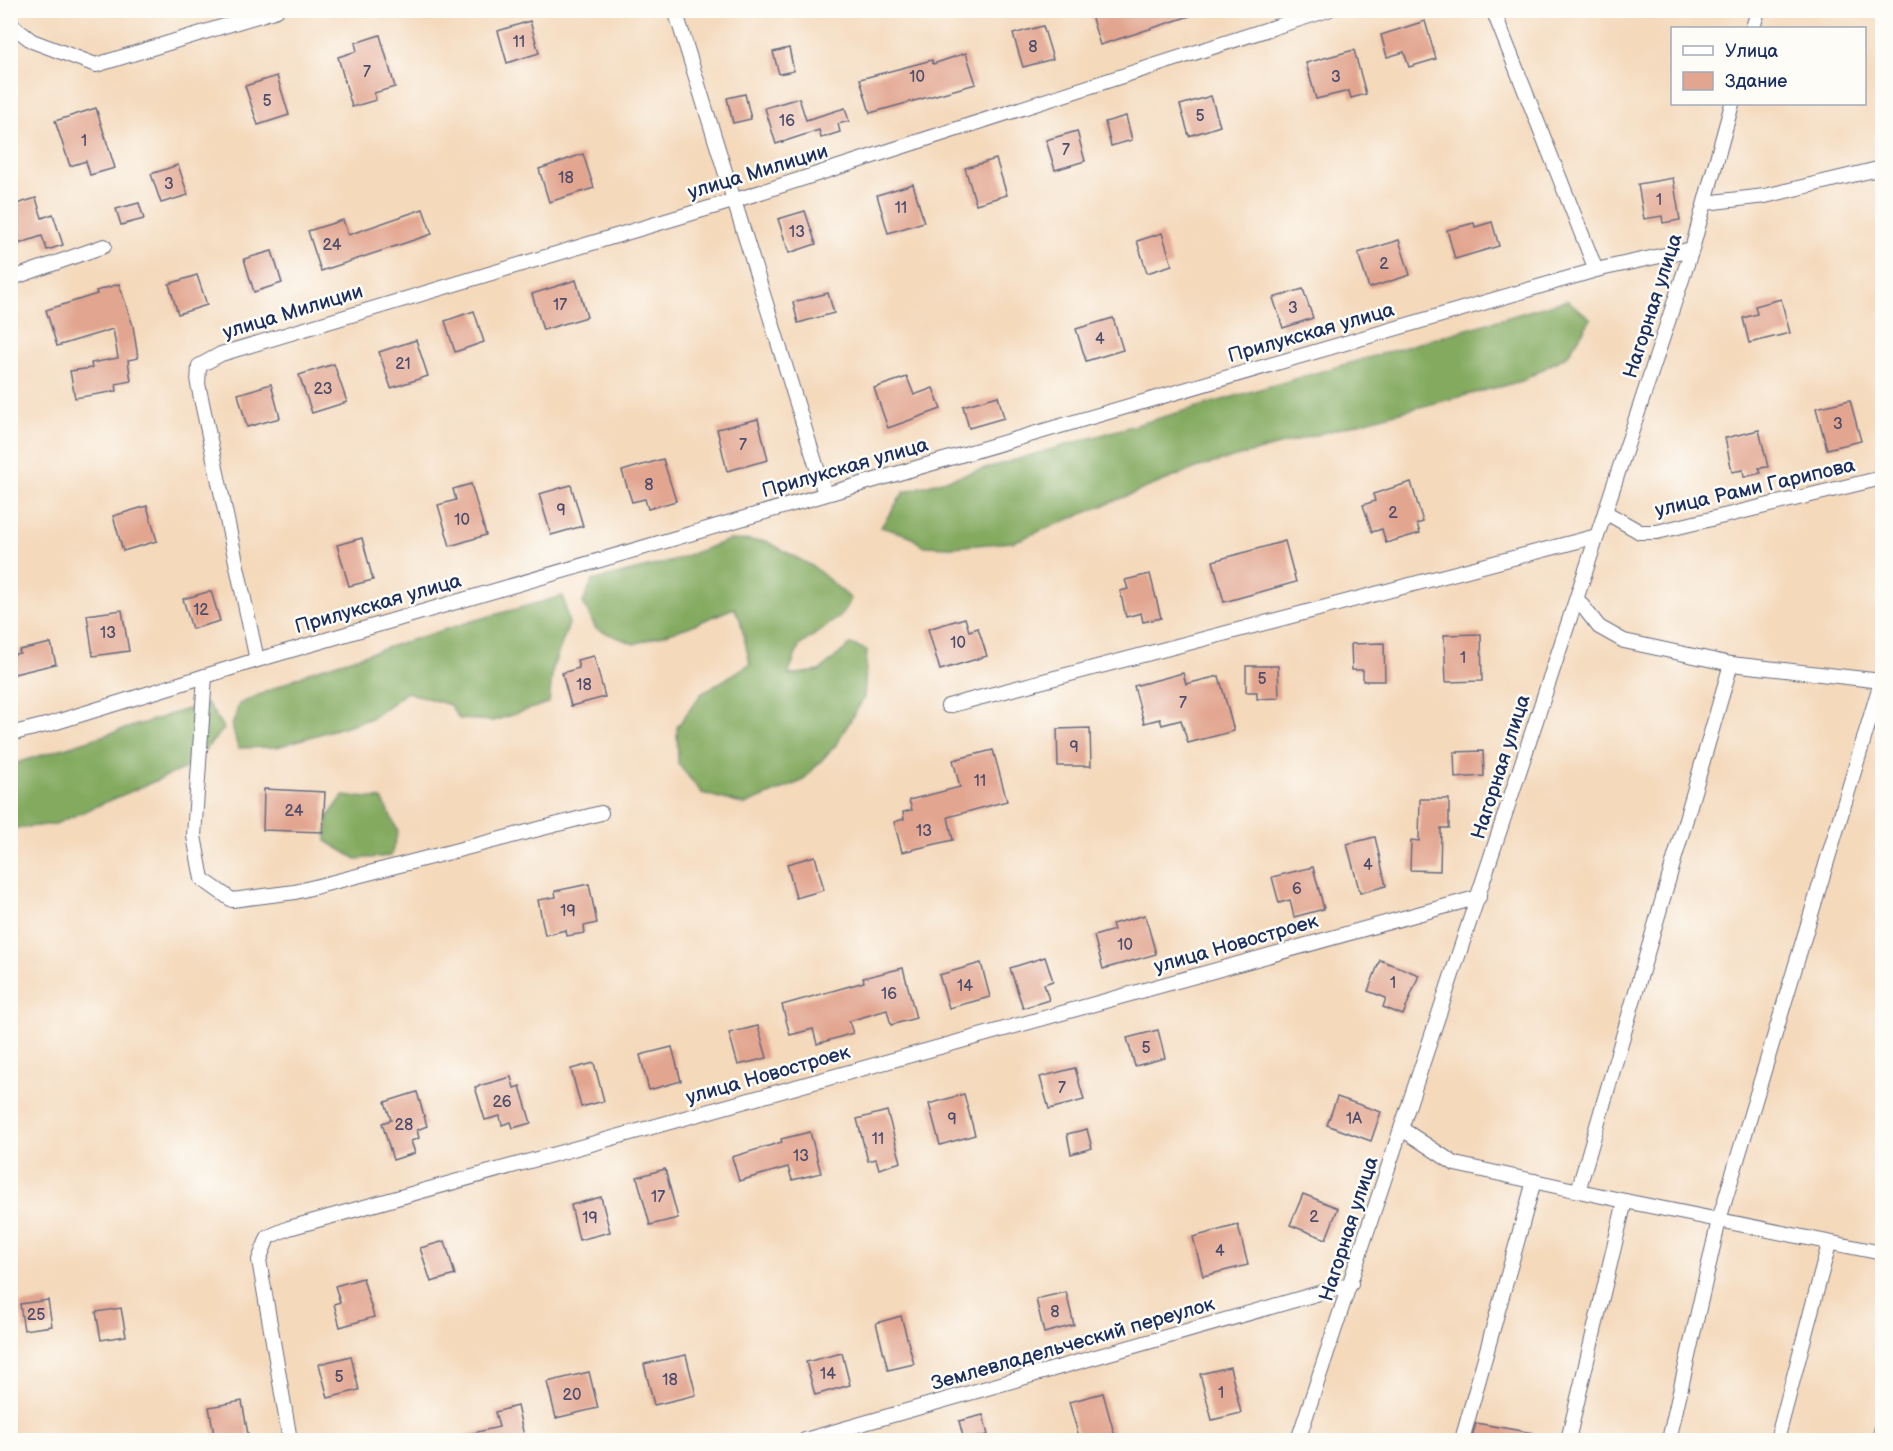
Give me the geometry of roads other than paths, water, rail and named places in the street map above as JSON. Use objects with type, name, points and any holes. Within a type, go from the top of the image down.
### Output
[{"type":"street","points":[[10,24],[32,41],[96,65],[278,10]]},
{"type":"street","points":[[675,10],[825,494]]},
{"type":"street","name":"улица Милиции","points":[[257,660],[198,384],[199,366],[221,354],[734,201],[1328,10]]},
{"type":"street","points":[[1492,10],[1596,270]]},
{"type":"street","points":[[1753,27],[1758,10]]},
{"type":"street","name":"Нагорная улица","points":[[1298,1440],[1692,249],[1732,105]]},
{"type":"street","points":[[1705,203],[1765,196],[1882,168]]},
{"type":"street","points":[[10,279],[104,246]]},
{"type":"street","name":"Прилукская улица","points":[[10,734],[1596,270],[1692,249]]},
{"type":"street","name":"улица Рами Гарипова","points":[[1605,512],[1640,531],[1657,532],[1882,478]]},
{"type":"street","points":[[948,706],[1597,536]]},
{"type":"street","points":[[1577,598],[1599,627],[1624,641],[1731,664],[1882,681],[1719,1220],[1669,1440]]},
{"type":"street","points":[[1578,1191],[1731,664]]},
{"type":"street","points":[[205,676],[194,837],[202,879],[232,900],[295,892],[601,813]]},
{"type":"street","name":"улица Новостроек","points":[[290,1440],[259,1260],[268,1237],[301,1225],[1479,897]]},
{"type":"street","points":[[1402,1129],[1455,1164],[1829,1244],[1882,1250]]},
{"type":"street","points":[[1462,1440],[1534,1181]]},
{"type":"street","points":[[1568,1440],[1625,1201]]},
{"type":"street","points":[[1777,1440],[1829,1244]]},
{"type":"street","name":"Землевладельческий переулок","points":[[805,1440],[1351,1284]]},
{"type":"street","points":[[1880,1440],[1882,1428]]}]
